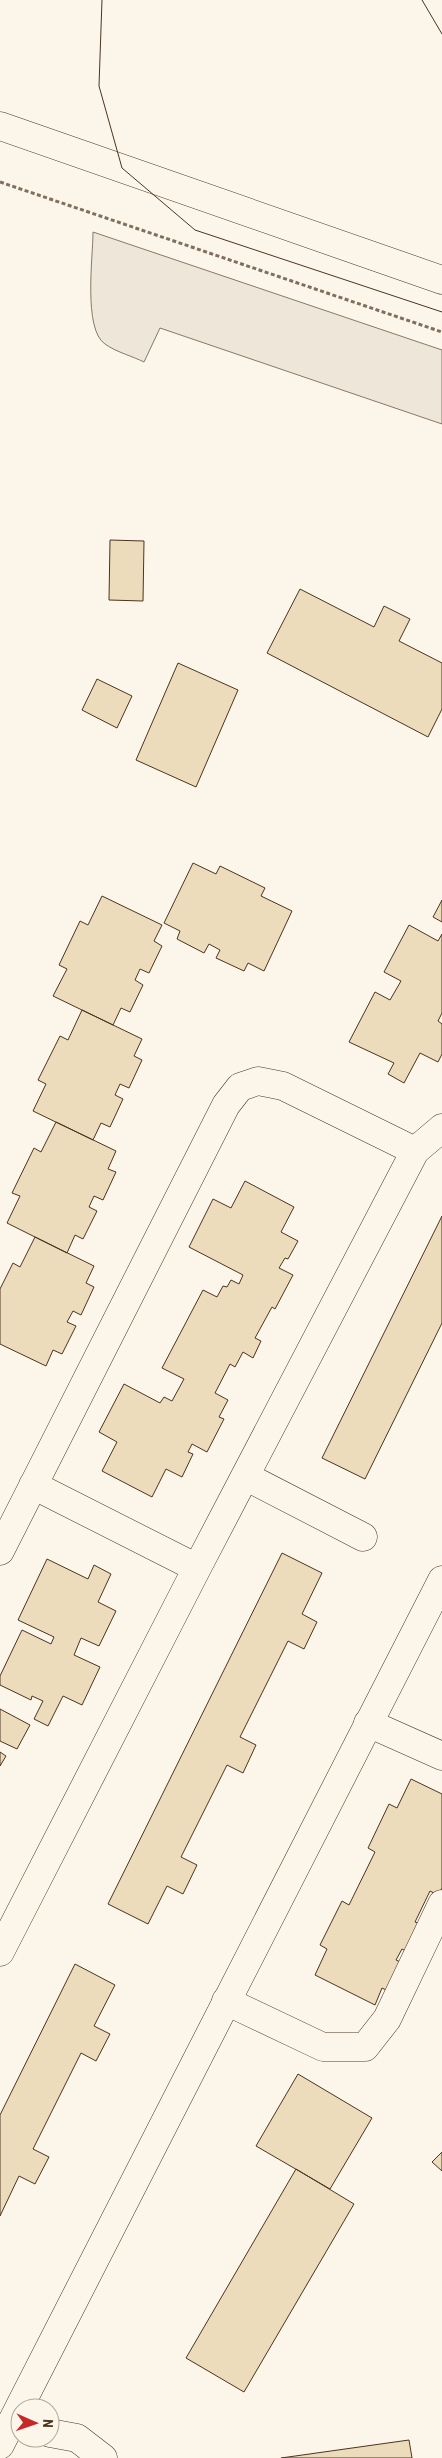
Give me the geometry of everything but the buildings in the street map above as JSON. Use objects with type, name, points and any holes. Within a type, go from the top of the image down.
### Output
[{"type":"street","points":[[0,126],[442,280]]},
{"type":"street","points":[[0,1550],[226,1105],[240,1087],[258,1082],[282,1086],[415,1151]]},
{"type":"street","points":[[0,1952],[197,1568],[415,1151],[442,1128]]},
{"type":"street","points":[[245,1476],[363,1537]]},
{"type":"street","points":[[33,1485],[197,1568]]},
{"type":"street","points":[[7,2430],[442,1580]]},
{"type":"street","points":[[368,1723],[442,1756]]},
{"type":"street","points":[[226,2001],[323,2047],[365,2047],[387,2019],[442,1904]]},
{"type":"street","points":[[60,2435],[77,2438],[103,2458]]},
{"type":"path","points":[[0,182],[442,332]]},
{"type":"shaded area","points":[[93,232],[442,350],[442,424],[160,328],[144,362],[109,347],[98,336],[94,324],[91,292]]},
{"type":"tram line","points":[[102,0],[99,86],[122,168],[195,230],[442,312]]},
{"type":"tram line","points":[[422,0],[442,34]]}]
